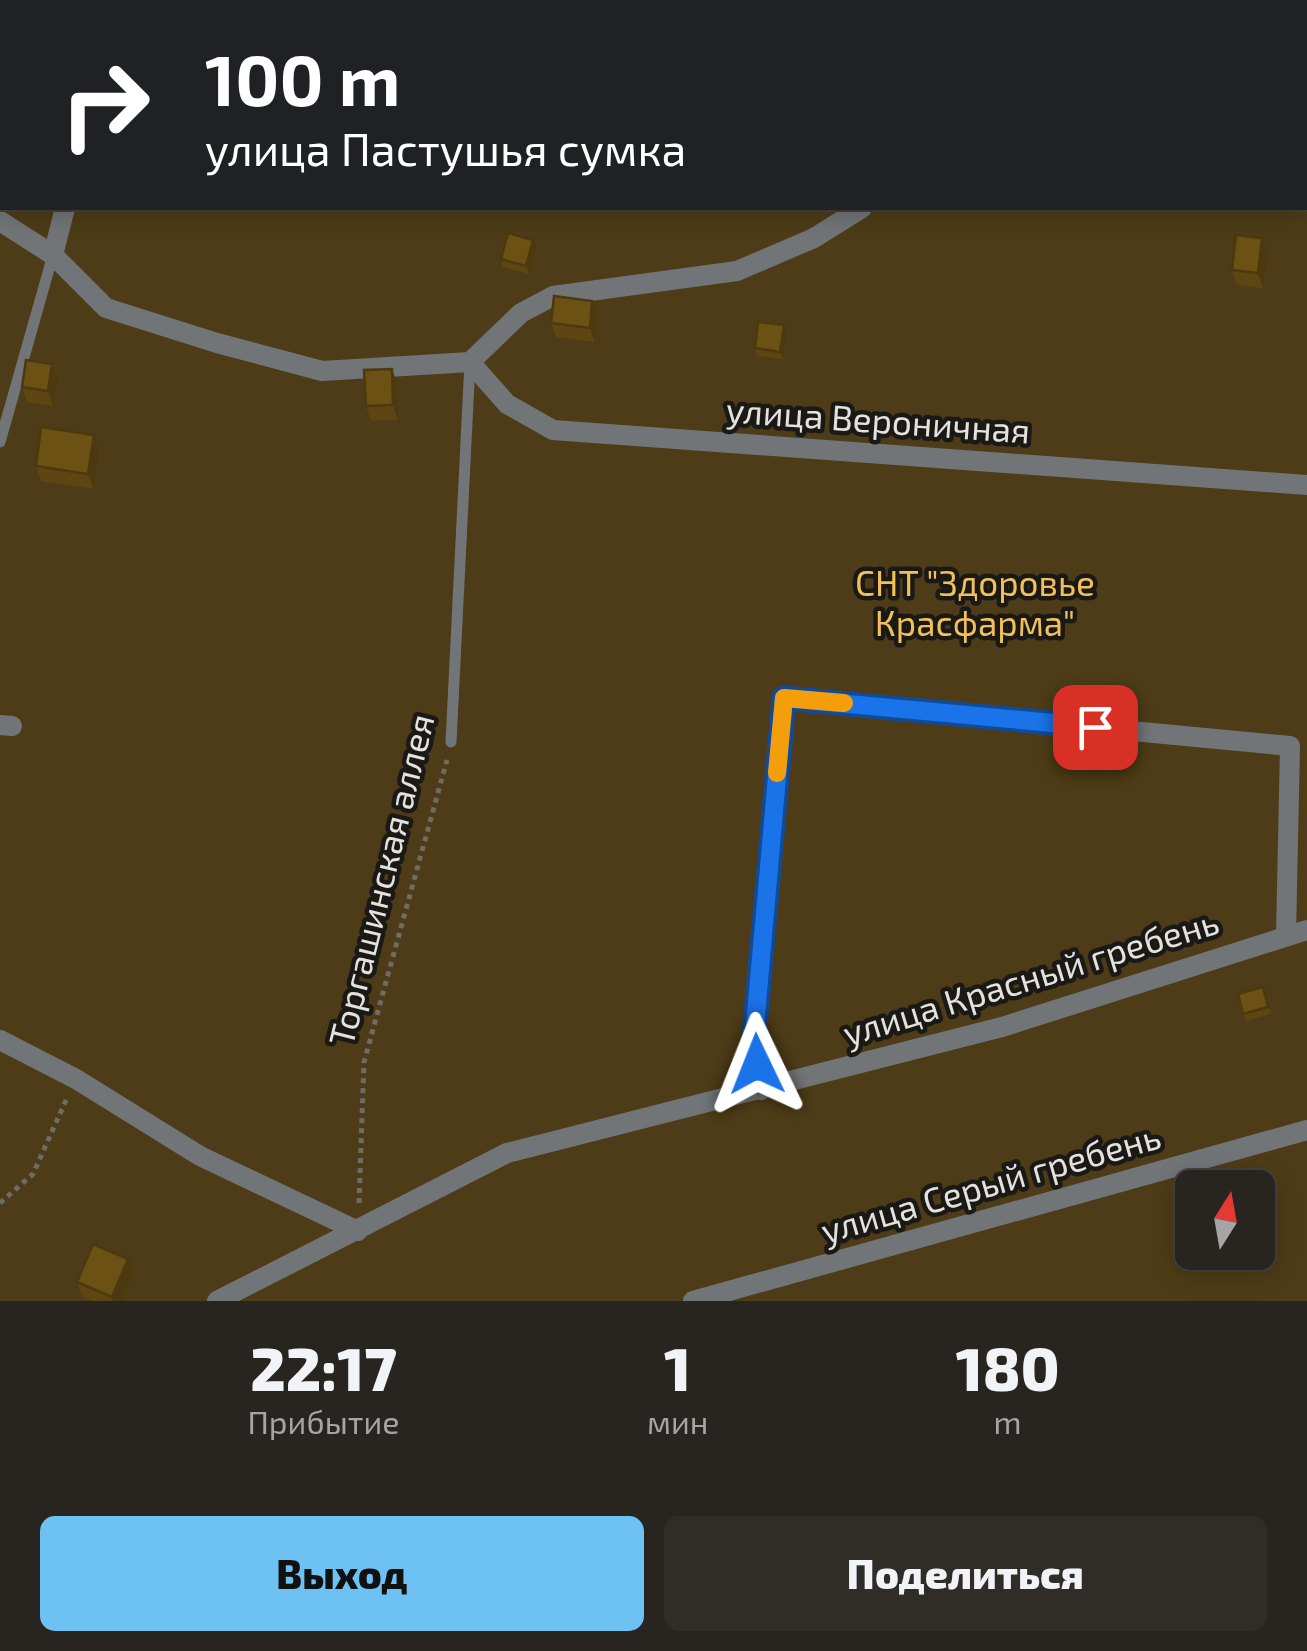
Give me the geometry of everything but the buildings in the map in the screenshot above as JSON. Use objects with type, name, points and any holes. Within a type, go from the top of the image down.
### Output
[{"type":"street","points":[[53,254],[65,210]]},
{"type":"street","points":[[0,221],[53,254],[106,308],[322,370],[470,362],[521,313],[553,296],[737,271],[814,238],[859,210]]},
{"type":"street","name":"улица Вероничная","points":[[470,362],[508,404],[553,430],[1307,485]]},
{"type":"street","points":[[761,1090],[754,1037],[784,698],[1290,746],[1286,936]]},
{"type":"street","name":"улица Красный гребень","points":[[217,1301],[508,1153],[1002,1027],[1307,930]]},
{"type":"street","points":[[0,1040],[76,1079],[200,1156],[358,1231]]},
{"type":"street","name":"улица Серый гребень","points":[[693,1301],[1307,1130]]},
{"type":"lane","points":[[0,442],[53,254]]},
{"type":"lane","name":"Торгашинская аллея","points":[[451,742],[470,362]]},
{"type":"path","name":"Торгашинская аллея","points":[[358,1231],[364,1062],[451,742]]},
{"type":"path","points":[[0,1203],[33,1174],[76,1079]]},
{"type":"green space","name":"СНТ \"Здоровье Красфарма\"","points":[[0,210],[1307,210],[1307,1301],[0,1301]]},
{"type":"slow traffic","points":[[777,773],[784,698],[844,703]]},
{"type":"route","points":[[757,1064],[754,1037],[784,698],[1095,727]]}]
